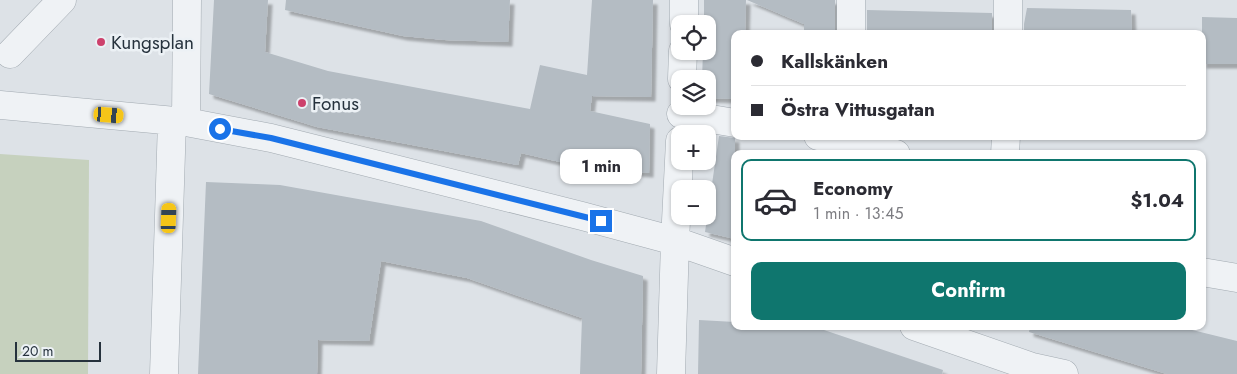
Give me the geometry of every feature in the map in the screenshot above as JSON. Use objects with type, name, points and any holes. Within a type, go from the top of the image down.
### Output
[{"type":"street","points":[[10,54],[62,0]]},
{"type":"street","points":[[164,374],[188,0]]},
{"type":"street","points":[[684,0],[684,15]]},
{"type":"street","points":[[851,0],[851,30]]},
{"type":"street","points":[[1008,0],[1008,30]]},
{"type":"street","points":[[0,105],[179,122],[271,138],[582,216],[675,241],[731,261]]},
{"type":"street","points":[[681,118],[731,123]]},
{"type":"street","points":[[855,140],[884,150]]},
{"type":"street","points":[[671,374],[679,170]]},
{"type":"street","points":[[1206,273],[1237,278]]},
{"type":"street","points":[[926,330],[1032,367],[1064,374]]},
{"type":"green space","points":[[0,154],[89,160],[88,374],[0,374]]},
{"type":"building","points":[[214,0],[268,0],[265,52],[328,71],[530,109],[540,65],[587,75],[592,0],[653,0],[651,97],[592,96],[590,111],[650,124],[649,173],[590,169],[521,153],[518,165],[317,127],[209,94]]},
{"type":"building","points":[[286,0],[510,0],[508,42],[445,40],[403,36],[285,10]]},
{"type":"building","points":[[704,0],[746,0],[745,30],[731,30],[731,99],[716,98],[716,70],[702,70],[703,60],[716,60],[716,15],[704,15]]},
{"type":"building","points":[[747,0],[835,0],[835,30],[804,30],[804,24]]},
{"type":"building","points":[[1027,8],[1131,10],[1132,30],[1024,30]]},
{"type":"building","points":[[867,10],[992,13],[992,30],[867,30]]},
{"type":"building","points":[[1202,17],[1237,18],[1237,64],[1206,64],[1206,30],[1202,30]]},
{"type":"building","points":[[719,136],[735,140],[735,150],[731,150],[731,238],[705,232],[706,225],[716,225],[716,180],[713,180],[714,170],[716,170]]},
{"type":"building","points":[[206,182],[280,185],[481,221],[591,260],[643,276],[641,374],[580,374],[582,318],[467,278],[381,261],[369,341],[318,340],[317,374],[198,374]]},
{"type":"building","points":[[699,320],[731,322],[731,330],[824,330],[943,370],[942,374],[698,374]]},
{"type":"building","points":[[1029,330],[1192,330],[1237,341],[1237,374],[1167,374],[1029,332]]},
{"type":"place","name":"Kungsplan","points":[[101,42]]},
{"type":"place","name":"Fonus","points":[[302,103]]},
{"type":"route","points":[[220,129],[271,138],[601,221]]}]
